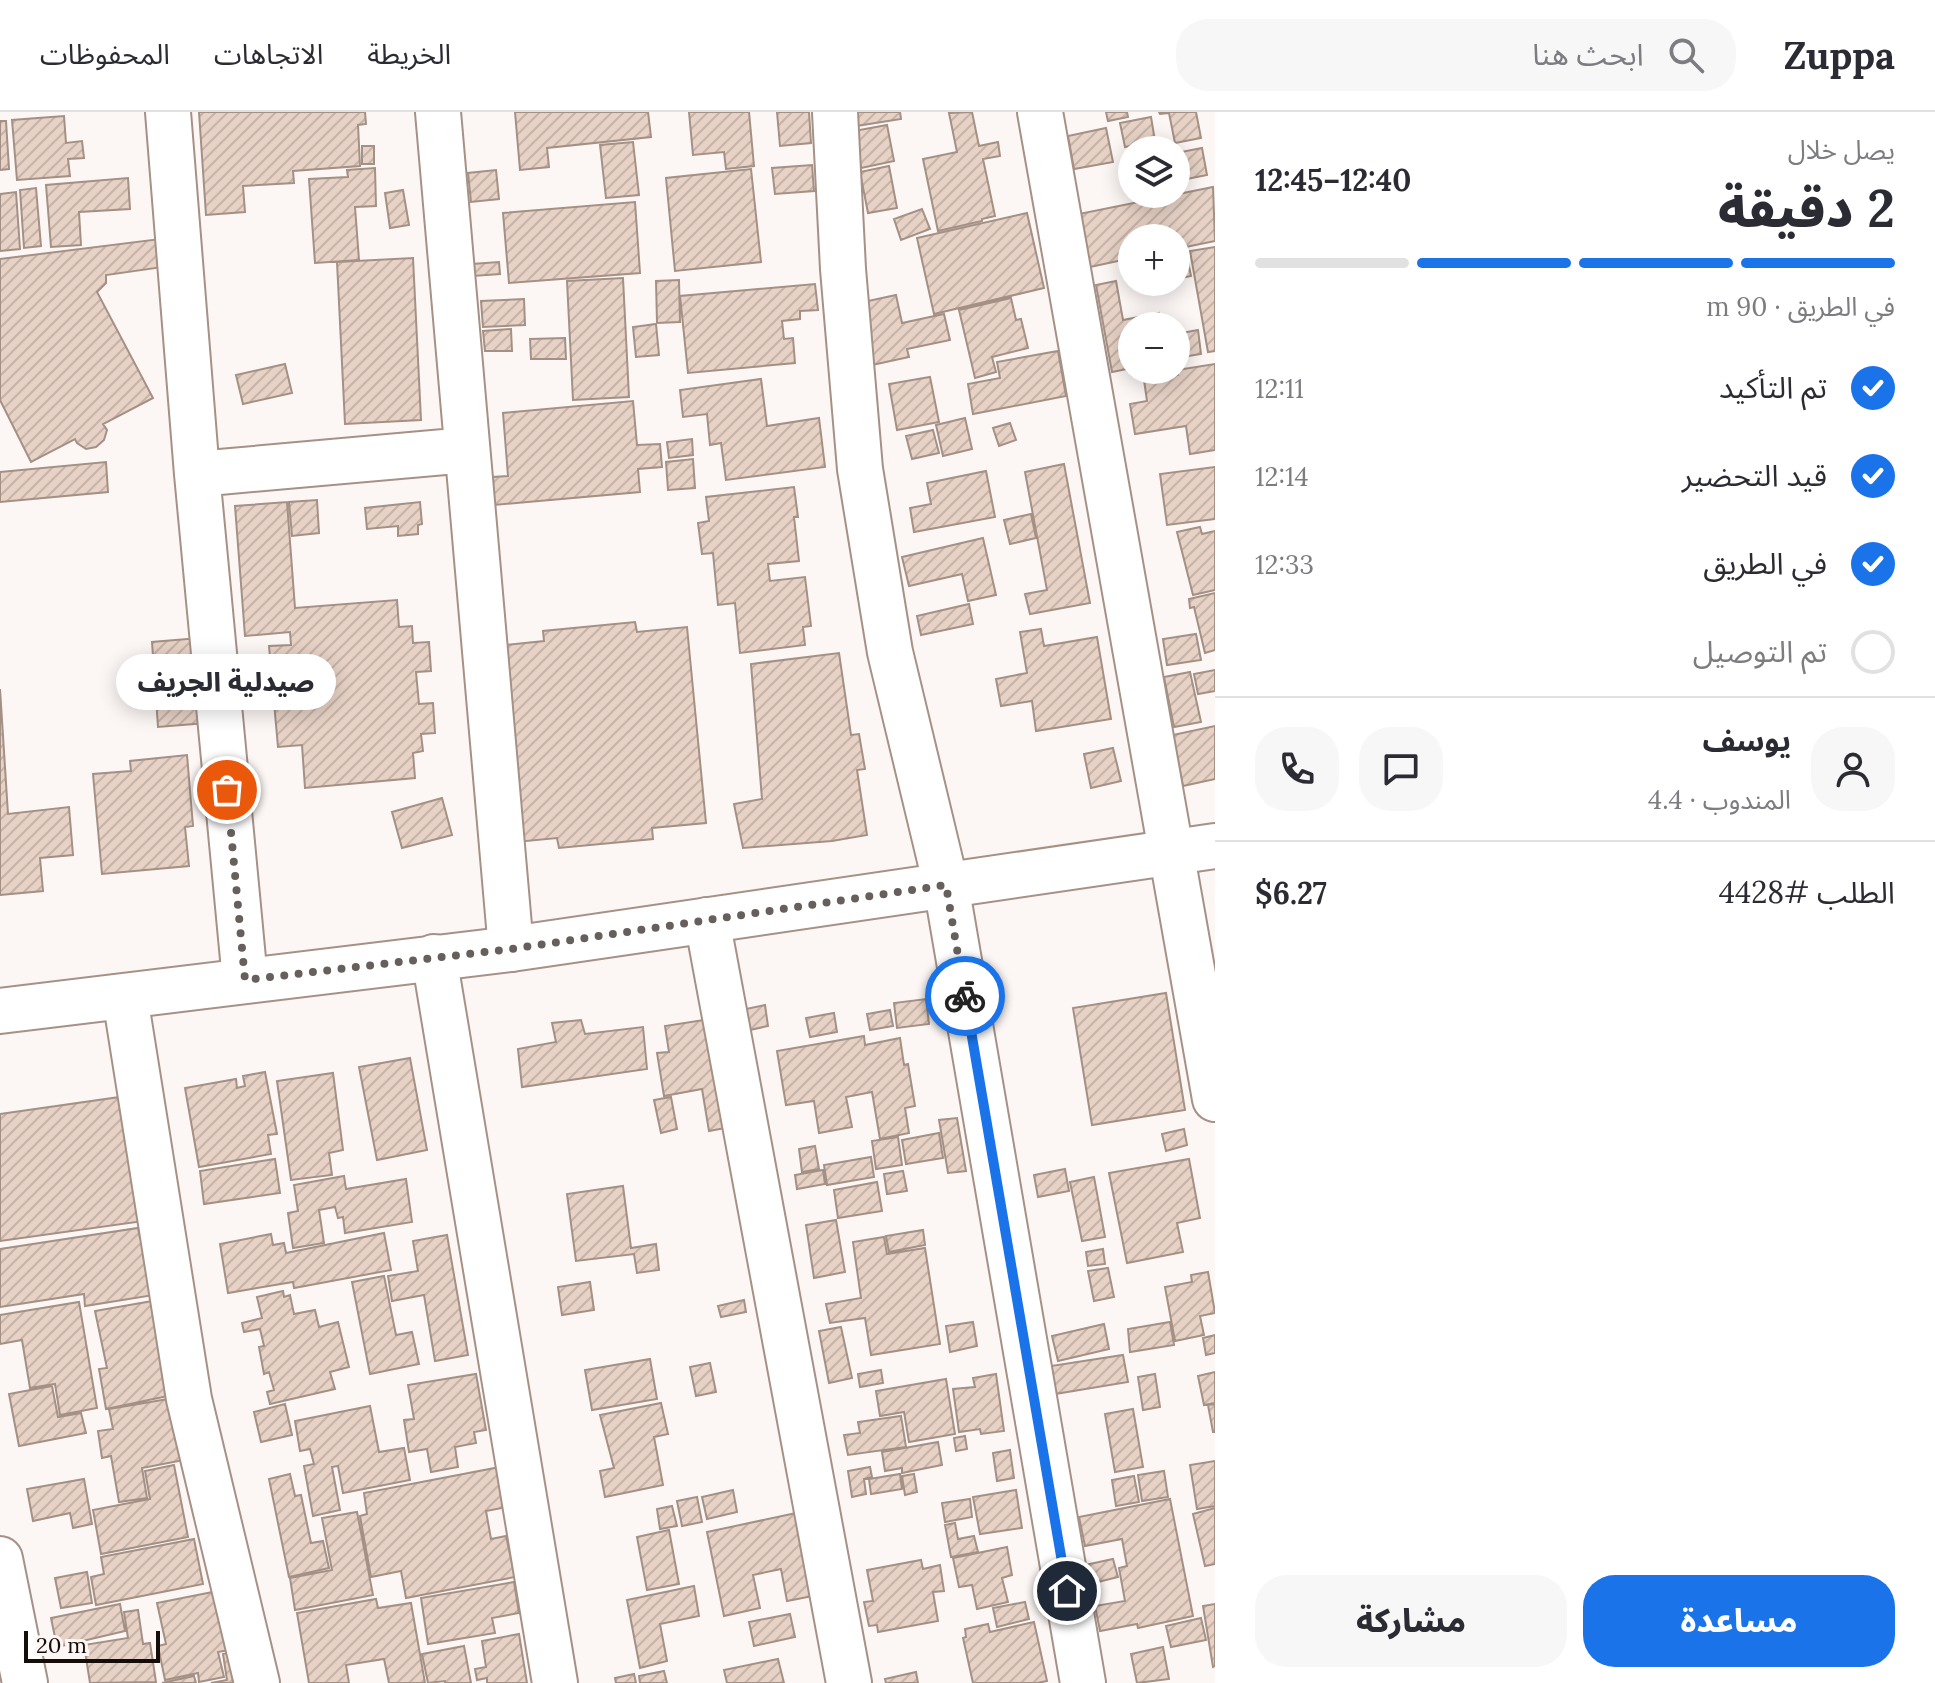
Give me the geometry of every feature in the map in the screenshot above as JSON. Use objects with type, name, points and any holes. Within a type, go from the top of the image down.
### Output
[{"type":"street","points":[[168,112],[197,474],[245,980]]},
{"type":"street","points":[[438,112],[511,949]]},
{"type":"street","points":[[835,112],[843,269],[860,469],[890,652],[946,885],[1083,1683]]},
{"type":"street","points":[[1040,112],[1215,1099]]},
{"type":"street","points":[[197,474],[467,450]]},
{"type":"street","points":[[0,1011],[511,949],[1215,846]]},
{"type":"street","points":[[707,920],[849,1683]]},
{"type":"street","points":[[434,957],[555,1683]]},
{"type":"street","points":[[125,997],[189,1399],[257,1683]]},
{"type":"street","points":[[0,1559],[25,1683]]},
{"type":"building","points":[[199,112],[365,112],[366,124],[358,125],[360,166],[293,171],[294,183],[243,186],[245,212],[206,215]]},
{"type":"building","points":[[515,112],[648,112],[651,137],[547,148],[549,167],[520,170]]},
{"type":"building","points":[[689,112],[749,112],[754,166],[726,169],[724,152],[693,155]]},
{"type":"building","points":[[777,112],[809,112],[811,143],[780,146]]},
{"type":"building","points":[[853,112],[900,112],[901,119],[856,126]]},
{"type":"building","points":[[972,112],[979,146],[998,142],[1000,156],[983,159],[995,216],[938,231],[923,159],[957,152],[949,113]]},
{"type":"building","points":[[1106,112],[1127,112],[1128,117],[1108,121]]},
{"type":"building","points":[[1159,112],[1196,112],[1201,138],[1190,140],[1190,136],[1174,136],[1169,113]]},
{"type":"building","points":[[64,116],[66,143],[82,141],[84,158],[68,159],[70,176],[17,180],[12,120]]},
{"type":"building","points":[[1151,117],[1154,136],[1123,136],[1120,123]]},
{"type":"building","points":[[0,121],[6,121],[9,169],[0,170]]},
{"type":"building","points":[[887,125],[894,161],[861,168],[854,131]]},
{"type":"building","points":[[1106,128],[1113,162],[1074,169],[1068,136]]},
{"type":"building","points":[[633,142],[639,195],[606,198],[600,145]]},
{"type":"building","points":[[362,146],[374,146],[374,164],[362,164]]},
{"type":"building","points":[[1202,148],[1207,175],[1190,178],[1190,150]]},
{"type":"building","points":[[812,165],[814,191],[775,194],[772,168]]},
{"type":"building","points":[[889,166],[897,208],[868,213],[860,172]]},
{"type":"building","points":[[375,168],[376,206],[355,207],[359,260],[315,263],[309,179],[348,177],[347,170]]},
{"type":"building","points":[[751,169],[761,262],[675,271],[666,178]]},
{"type":"building","points":[[496,170],[499,199],[471,202],[468,173]]},
{"type":"building","points":[[128,178],[130,209],[79,212],[81,245],[51,247],[46,185]]},
{"type":"building","points":[[1213,187],[1215,241],[1190,246],[1190,224],[1118,224],[1118,261],[1090,267],[1079,214],[1118,206],[1190,208],[1190,192]]},
{"type":"building","points":[[36,188],[41,246],[24,248],[20,190]]},
{"type":"building","points":[[403,190],[409,225],[390,228],[385,193]]},
{"type":"building","points":[[16,192],[20,249],[0,251],[0,194]]},
{"type":"building","points":[[635,202],[640,273],[509,283],[503,213]]},
{"type":"building","points":[[922,209],[930,229],[901,240],[894,219]]},
{"type":"building","points":[[1027,213],[1044,288],[934,314],[917,238]]},
{"type":"building","points":[[160,239],[163,267],[106,275],[106,283],[97,292],[153,398],[103,424],[107,430],[104,440],[96,447],[86,449],[75,439],[31,462],[0,400],[0,259]]},
{"type":"building","points":[[1215,247],[1215,351],[1208,352],[1190,251]]},
{"type":"building","points":[[413,258],[421,420],[345,424],[337,262]]},
{"type":"building","points":[[499,262],[500,274],[473,276],[472,264]]},
{"type":"building","points":[[623,278],[629,397],[573,400],[567,281]]},
{"type":"building","points":[[679,280],[680,322],[657,323],[656,281]]},
{"type":"building","points":[[1116,281],[1122,312],[1118,312],[1118,371],[1112,372],[1096,285]]},
{"type":"building","points":[[815,284],[818,310],[800,311],[800,319],[782,321],[784,339],[793,338],[795,363],[688,373],[680,296]]},
{"type":"building","points":[[896,295],[902,323],[944,314],[950,340],[907,349],[909,357],[872,365],[859,303]]},
{"type":"building","points":[[1011,298],[1016,320],[1021,319],[1028,348],[992,357],[996,372],[975,378],[959,310]]},
{"type":"building","points":[[524,299],[525,325],[483,327],[481,301]]},
{"type":"building","points":[[656,324],[659,355],[636,357],[633,327]]},
{"type":"building","points":[[511,329],[512,351],[485,351],[483,331]]},
{"type":"building","points":[[1198,330],[1201,354],[1190,356],[1190,331]]},
{"type":"building","points":[[565,338],[566,359],[531,359],[530,339]]},
{"type":"building","points":[[1058,351],[1066,396],[973,414],[968,384],[1000,378],[997,362]]},
{"type":"building","points":[[285,364],[292,393],[243,404],[236,375]]},
{"type":"building","points":[[1215,364],[1215,450],[1190,454],[1186,426],[1135,434],[1130,404],[1147,401],[1145,384],[1190,384],[1190,368]]},
{"type":"building","points":[[930,377],[939,422],[897,430],[889,384]]},
{"type":"building","points":[[761,379],[767,426],[819,418],[825,467],[726,480],[721,443],[710,445],[707,414],[683,417],[680,390]]},
{"type":"building","points":[[633,401],[637,445],[660,444],[662,467],[638,469],[640,492],[494,505],[493,477],[508,476],[503,413]]},
{"type":"building","points":[[965,418],[972,449],[943,456],[936,425]]},
{"type":"building","points":[[1010,423],[1016,440],[999,446],[993,428]]},
{"type":"building","points":[[933,430],[939,453],[912,459],[906,436]]},
{"type":"building","points":[[692,439],[693,455],[669,458],[667,442]]},
{"type":"building","points":[[693,459],[695,488],[668,490],[666,462]]},
{"type":"building","points":[[106,462],[108,492],[0,502],[0,472]]},
{"type":"building","points":[[1064,464],[1090,603],[1030,614],[1025,594],[1047,590],[1025,472]]},
{"type":"building","points":[[1215,467],[1215,519],[1167,525],[1160,474]]},
{"type":"building","points":[[986,471],[995,517],[914,532],[910,508],[931,504],[927,483]]},
{"type":"building","points":[[794,487],[799,561],[768,564],[770,581],[805,577],[811,626],[803,627],[805,645],[740,653],[735,603],[718,605],[713,553],[702,554],[698,523],[709,521],[706,497]]},
{"type":"building","points":[[317,500],[319,533],[292,536],[289,502]]},
{"type":"building","points":[[287,502],[295,608],[397,600],[399,627],[412,626],[413,643],[429,642],[431,671],[416,672],[419,704],[433,703],[435,733],[421,734],[423,751],[413,753],[415,778],[305,788],[302,745],[278,747],[269,646],[291,645],[290,632],[245,636],[235,506]]},
{"type":"building","points":[[420,502],[422,524],[418,525],[418,534],[398,536],[398,526],[367,529],[365,508]]},
{"type":"building","points":[[1031,514],[1036,538],[1010,544],[1004,520]]},
{"type":"building","points":[[1200,527],[1202,534],[1215,531],[1215,590],[1193,595],[1177,532]]},
{"type":"building","points":[[983,538],[996,595],[968,601],[962,574],[909,586],[902,557]]},
{"type":"building","points":[[1215,593],[1215,650],[1205,653],[1194,607],[1190,608],[1189,599]]},
{"type":"building","points":[[969,604],[973,624],[921,635],[917,616]]},
{"type":"building","points":[[635,622],[637,632],[687,627],[706,823],[652,828],[653,839],[559,848],[557,838],[516,842],[497,646],[544,641],[543,631]]},
{"type":"building","points":[[1041,629],[1044,646],[1097,637],[1111,719],[1036,731],[1032,701],[1001,706],[996,679],[1027,673],[1020,632]]},
{"type":"building","points":[[1196,634],[1201,660],[1167,665],[1163,639]]},
{"type":"building","points":[[199,638],[206,723],[158,727],[152,642]]},
{"type":"building","points":[[839,653],[851,735],[859,734],[865,769],[857,770],[867,835],[743,848],[734,804],[762,799],[751,664]]},
{"type":"building","points":[[1215,670],[1215,691],[1198,694],[1194,674]]},
{"type":"building","points":[[1190,672],[1201,722],[1174,727],[1164,677]]},
{"type":"building","points":[[0,689],[8,814],[69,807],[73,855],[40,858],[43,891],[0,895]]},
{"type":"building","points":[[1215,726],[1215,779],[1183,786],[1173,735]]},
{"type":"building","points":[[1113,748],[1121,781],[1091,788],[1084,754]]},
{"type":"building","points":[[187,755],[193,826],[185,827],[189,866],[102,874],[93,774],[131,771],[130,761]]},
{"type":"building","points":[[442,798],[452,835],[402,848],[392,812]]},
{"type":"building","points":[[1166,993],[1185,1110],[1092,1125],[1073,1008]]},
{"type":"building","points":[[926,999],[929,1024],[897,1028],[894,1003]]},
{"type":"building","points":[[765,1005],[768,1026],[750,1030],[746,1009]]},
{"type":"building","points":[[890,1010],[893,1026],[870,1030],[867,1014]]},
{"type":"building","points":[[834,1013],[837,1032],[810,1037],[806,1018]]},
{"type":"building","points":[[723,1017],[741,1125],[709,1131],[702,1089],[664,1096],[657,1053],[669,1052],[665,1026]]},
{"type":"building","points":[[581,1020],[585,1034],[643,1027],[647,1069],[522,1087],[518,1049],[556,1042],[552,1023]]},
{"type":"building","points":[[864,1036],[865,1045],[900,1038],[915,1106],[905,1108],[909,1133],[880,1139],[872,1092],[846,1097],[852,1127],[819,1133],[814,1101],[786,1105],[777,1051]]},
{"type":"building","points":[[410,1058],[427,1150],[377,1160],[359,1067]]},
{"type":"building","points":[[265,1072],[277,1134],[268,1135],[271,1154],[199,1167],[185,1088],[236,1079],[237,1088],[245,1086],[243,1076]]},
{"type":"building","points":[[333,1073],[343,1150],[329,1153],[332,1175],[291,1180],[277,1081]]},
{"type":"building","points":[[134,1095],[151,1220],[0,1241],[0,1114]]},
{"type":"building","points":[[671,1097],[677,1129],[661,1133],[654,1100]]},
{"type":"building","points":[[957,1118],[966,1171],[948,1173],[939,1120]]},
{"type":"building","points":[[1184,1129],[1187,1145],[1166,1151],[1162,1134]]},
{"type":"building","points":[[939,1133],[943,1158],[906,1164],[902,1140]]},
{"type":"building","points":[[898,1137],[902,1165],[876,1169],[872,1141]]},
{"type":"building","points":[[815,1146],[819,1169],[802,1172],[799,1149]]},
{"type":"building","points":[[871,1157],[874,1177],[827,1185],[824,1165]]},
{"type":"building","points":[[275,1159],[280,1193],[204,1204],[200,1171]]},
{"type":"building","points":[[1189,1159],[1200,1218],[1177,1223],[1183,1252],[1127,1263],[1109,1173]]},
{"type":"building","points":[[1065,1169],[1069,1191],[1038,1197],[1034,1175]]},
{"type":"building","points":[[823,1170],[825,1184],[797,1189],[795,1175]]},
{"type":"building","points":[[903,1171],[907,1191],[887,1194],[884,1174]]},
{"type":"building","points":[[344,1176],[346,1189],[406,1179],[412,1222],[345,1233],[343,1217],[338,1218],[335,1207],[319,1210],[324,1243],[293,1248],[288,1213],[298,1211],[294,1185]]},
{"type":"building","points":[[1094,1177],[1105,1237],[1082,1241],[1070,1182]]},
{"type":"building","points":[[877,1182],[882,1211],[838,1218],[834,1190]]},
{"type":"building","points":[[623,1186],[631,1248],[656,1244],[659,1270],[637,1273],[634,1254],[576,1261],[567,1194]]},
{"type":"building","points":[[836,1220],[845,1272],[814,1278],[806,1225]]},
{"type":"building","points":[[138,1228],[140,1238],[162,1235],[154,1295],[85,1306],[84,1294],[0,1307],[0,1249]]},
{"type":"building","points":[[923,1230],[925,1245],[889,1252],[886,1236]]},
{"type":"building","points":[[384,1233],[391,1270],[294,1288],[293,1282],[228,1293],[220,1244],[271,1234],[273,1245],[284,1243],[286,1253]]},
{"type":"building","points":[[447,1235],[468,1355],[435,1361],[424,1295],[392,1301],[388,1276],[418,1271],[413,1241]]},
{"type":"building","points":[[884,1237],[887,1254],[925,1248],[940,1344],[871,1355],[865,1318],[830,1323],[826,1304],[861,1298],[853,1242]]},
{"type":"building","points":[[1103,1249],[1105,1264],[1088,1266],[1086,1252]]},
{"type":"building","points":[[1108,1268],[1114,1297],[1094,1301],[1088,1271]]},
{"type":"building","points":[[1208,1272],[1215,1313],[1200,1316],[1204,1335],[1175,1341],[1165,1287],[1192,1282],[1191,1275]]},
{"type":"building","points":[[384,1276],[396,1335],[412,1332],[419,1364],[370,1374],[352,1282]]},
{"type":"building","points":[[590,1282],[594,1310],[562,1315],[558,1287]]},
{"type":"building","points":[[283,1291],[284,1297],[290,1295],[294,1314],[315,1310],[319,1327],[338,1322],[349,1367],[330,1372],[335,1389],[270,1404],[267,1392],[274,1390],[269,1372],[264,1374],[259,1347],[264,1346],[260,1329],[244,1332],[242,1323],[262,1318],[257,1297]]},
{"type":"building","points":[[164,1299],[182,1393],[106,1409],[99,1369],[107,1368],[95,1311]]},
{"type":"building","points":[[744,1300],[746,1312],[721,1317],[718,1306]]},
{"type":"building","points":[[79,1302],[97,1408],[60,1415],[55,1384],[30,1388],[22,1340],[0,1344],[0,1315]]},
{"type":"building","points":[[973,1322],[977,1346],[950,1352],[946,1326]]},
{"type":"building","points":[[1170,1322],[1174,1345],[1130,1352],[1128,1329]]},
{"type":"building","points":[[1104,1324],[1109,1349],[1058,1361],[1052,1336]]},
{"type":"building","points":[[841,1327],[852,1378],[829,1383],[819,1331]]},
{"type":"building","points":[[1215,1335],[1215,1353],[1206,1355],[1203,1338]]},
{"type":"building","points":[[1123,1355],[1128,1382],[1055,1394],[1051,1366]]},
{"type":"building","points":[[650,1359],[657,1399],[592,1410],[585,1370]]},
{"type":"building","points":[[710,1363],[716,1392],[696,1396],[690,1367]]},
{"type":"building","points":[[881,1370],[883,1383],[860,1387],[858,1374]]},
{"type":"building","points":[[1215,1372],[1215,1403],[1204,1405],[1198,1376]]},
{"type":"building","points":[[476,1374],[486,1430],[474,1432],[476,1443],[455,1447],[458,1467],[431,1472],[427,1449],[409,1452],[404,1420],[414,1419],[408,1385]]},
{"type":"building","points":[[996,1374],[1004,1431],[981,1434],[980,1429],[959,1432],[953,1389],[975,1387],[973,1378]]},
{"type":"building","points":[[1155,1374],[1160,1407],[1143,1410],[1138,1377]]},
{"type":"building","points":[[946,1379],[955,1434],[909,1442],[904,1412],[880,1416],[876,1391]]},
{"type":"building","points":[[52,1386],[58,1417],[81,1413],[86,1433],[19,1446],[9,1394]]},
{"type":"building","points":[[174,1398],[184,1460],[142,1468],[147,1498],[119,1502],[111,1456],[102,1458],[98,1431],[113,1429],[109,1409]]},
{"type":"building","points":[[661,1403],[668,1434],[654,1437],[663,1485],[605,1497],[600,1471],[614,1468],[600,1415]]},
{"type":"building","points":[[285,1404],[292,1435],[261,1442],[254,1412]]},
{"type":"building","points":[[1215,1404],[1215,1432],[1213,1432],[1208,1405]]},
{"type":"building","points":[[370,1406],[379,1452],[404,1448],[410,1480],[343,1493],[338,1466],[332,1467],[340,1510],[313,1516],[304,1466],[314,1464],[310,1449],[300,1451],[295,1421]]},
{"type":"building","points":[[1133,1409],[1143,1467],[1115,1472],[1105,1414]]},
{"type":"building","points":[[901,1416],[906,1447],[848,1455],[844,1435],[860,1433],[858,1422]]},
{"type":"building","points":[[965,1436],[967,1449],[956,1451],[954,1438]]},
{"type":"building","points":[[938,1442],[942,1465],[902,1473],[902,1468],[885,1471],[882,1452]]},
{"type":"building","points":[[1010,1450],[1014,1478],[997,1481],[993,1453]]},
{"type":"building","points":[[1215,1461],[1215,1506],[1197,1509],[1190,1465]]},
{"type":"building","points":[[174,1465],[188,1537],[101,1554],[93,1510],[150,1499],[145,1471]]},
{"type":"building","points":[[500,1467],[507,1507],[486,1511],[491,1539],[506,1536],[515,1577],[406,1598],[401,1571],[371,1577],[360,1516],[367,1514],[364,1493]]},
{"type":"building","points":[[870,1467],[872,1477],[864,1479],[866,1494],[852,1497],[848,1471]]},
{"type":"building","points":[[1164,1471],[1168,1497],[1142,1501],[1138,1475]]},
{"type":"building","points":[[290,1474],[295,1496],[301,1495],[311,1543],[323,1541],[329,1568],[289,1577],[269,1479]]},
{"type":"building","points":[[900,1474],[902,1489],[871,1494],[869,1479]]},
{"type":"building","points":[[914,1474],[917,1492],[905,1495],[902,1476]]},
{"type":"building","points":[[1134,1476],[1139,1502],[1116,1506],[1112,1480]]},
{"type":"building","points":[[84,1479],[92,1524],[73,1528],[70,1513],[33,1521],[27,1489]]},
{"type":"building","points":[[733,1490],[737,1512],[707,1519],[702,1497]]},
{"type":"building","points":[[1016,1490],[1022,1528],[980,1534],[973,1497]]},
{"type":"building","points":[[697,1497],[702,1522],[682,1526],[677,1501]]},
{"type":"building","points":[[970,1499],[972,1517],[945,1522],[942,1503]]},
{"type":"building","points":[[1170,1499],[1193,1616],[1138,1628],[1137,1624],[1100,1631],[1095,1606],[1125,1601],[1119,1568],[1127,1566],[1122,1539],[1085,1546],[1079,1517]]},
{"type":"building","points":[[672,1506],[677,1526],[660,1529],[657,1509]]},
{"type":"building","points":[[1215,1508],[1215,1564],[1205,1566],[1193,1514]]},
{"type":"building","points":[[357,1512],[373,1595],[295,1610],[290,1578],[332,1570],[322,1518]]},
{"type":"building","points":[[801,1512],[818,1595],[787,1601],[781,1569],[753,1575],[760,1608],[724,1616],[707,1532]]},
{"type":"building","points":[[955,1523],[958,1539],[974,1536],[978,1552],[951,1557],[945,1525]]},
{"type":"building","points":[[669,1530],[679,1584],[647,1590],[637,1537]]},
{"type":"building","points":[[194,1539],[203,1584],[96,1605],[91,1577],[104,1574],[101,1557]]},
{"type":"building","points":[[1007,1547],[1012,1575],[1002,1578],[1008,1602],[977,1609],[972,1585],[959,1587],[953,1558]]},
{"type":"building","points":[[1113,1559],[1118,1577],[1090,1584],[1085,1565]]},
{"type":"building","points":[[921,1560],[923,1569],[940,1565],[944,1591],[933,1592],[938,1621],[878,1632],[877,1625],[869,1626],[864,1602],[873,1601],[867,1570]]},
{"type":"building","points":[[87,1572],[92,1603],[61,1608],[55,1578]]},
{"type":"building","points":[[514,1582],[519,1613],[492,1618],[495,1633],[428,1644],[421,1598]]},
{"type":"building","points":[[694,1586],[699,1616],[660,1624],[667,1661],[640,1668],[627,1600]]},
{"type":"building","points":[[228,1589],[240,1648],[218,1652],[224,1677],[199,1682],[198,1673],[165,1680],[158,1646],[166,1644],[157,1603]]},
{"type":"building","points":[[376,1599],[378,1608],[411,1603],[425,1683],[389,1683],[384,1659],[346,1665],[349,1683],[309,1683],[297,1613]]},
{"type":"building","points":[[1025,1602],[1029,1619],[997,1627],[993,1608]]},
{"type":"building","points":[[120,1604],[125,1631],[57,1647],[51,1618]]},
{"type":"building","points":[[1215,1604],[1215,1666],[1213,1667],[1203,1606]]},
{"type":"building","points":[[138,1610],[143,1644],[150,1643],[156,1682],[90,1683],[84,1645],[128,1638],[124,1612]]},
{"type":"building","points":[[790,1614],[795,1637],[754,1646],[749,1622]]},
{"type":"building","points":[[1201,1618],[1206,1640],[1171,1647],[1166,1626]]},
{"type":"building","points":[[1034,1622],[1047,1681],[973,1683],[963,1638],[966,1637],[965,1629],[988,1624],[990,1632]]},
{"type":"building","points":[[519,1634],[527,1683],[487,1683],[487,1678],[477,1680],[475,1669],[486,1667],[482,1641]]},
{"type":"building","points":[[464,1646],[471,1683],[428,1683],[422,1654]]},
{"type":"building","points":[[1163,1647],[1169,1679],[1137,1683],[1131,1654]]},
{"type":"building","points":[[245,1650],[252,1683],[211,1683],[227,1680],[223,1654]]},
{"type":"building","points":[[778,1659],[784,1683],[727,1683],[724,1670]]},
{"type":"building","points":[[664,1671],[667,1683],[640,1683],[639,1676]]},
{"type":"building","points":[[916,1672],[918,1683],[886,1683],[885,1679]]},
{"type":"building","points":[[634,1674],[636,1683],[616,1683],[615,1678]]},
{"type":"building","points":[[194,1676],[196,1683],[162,1683]]},
{"type":"way so far","points":[[227,790],[245,980],[511,949],[946,885],[965,996]]},
{"type":"place","name":"صيدلية الجريف","points":[[227,790]]},
{"type":"route","points":[[965,996],[1067,1591]]}]
